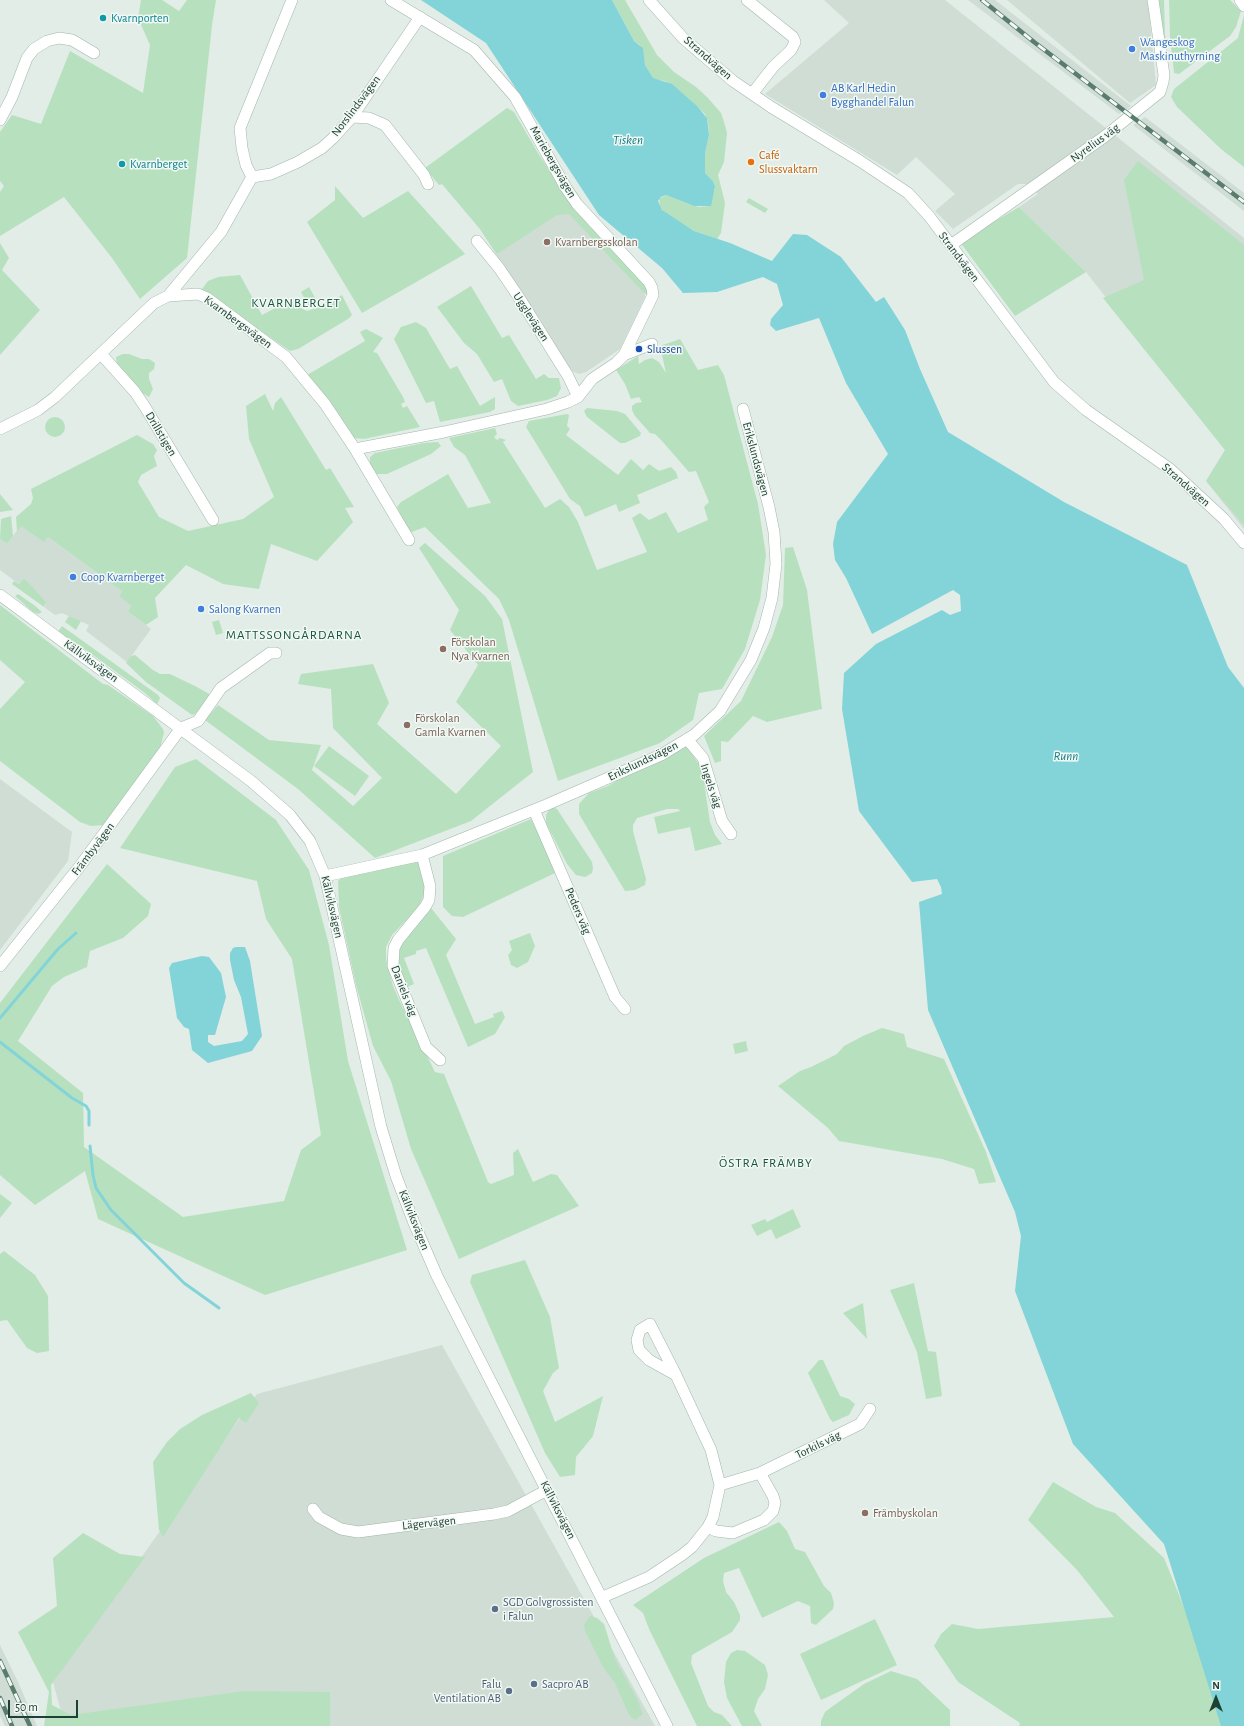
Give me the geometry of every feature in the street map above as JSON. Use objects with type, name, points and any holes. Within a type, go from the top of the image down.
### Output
[{"type":"street","points":[[168,296],[221,232],[252,177],[246,165],[242,148],[240,128],[292,0]]},
{"type":"street","name":"Mariebergsvägen","points":[[391,0],[474,50],[490,67],[515,97],[577,204],[652,288],[652,295],[624,355]]},
{"type":"street","name":"Strandvägen","points":[[649,0],[699,53],[752,94],[884,176],[908,193],[929,216],[1034,357],[1062,389],[1107,426],[1170,469],[1224,519],[1244,543]]},
{"type":"street","points":[[747,0],[793,37],[795,42],[791,50],[773,67],[752,94]]},
{"type":"street","name":"Nyrelius väg","points":[[951,245],[1104,136],[1160,92],[1164,82],[1164,75],[1153,0]]},
{"type":"street","points":[[1240,0],[1244,6]]},
{"type":"street","name":"Norslindsvägen","points":[[252,177],[263,176],[283,170],[314,154],[333,138],[352,117],[420,17]]},
{"type":"street","points":[[0,120],[12,97],[27,58],[34,49],[48,41],[59,38],[72,40],[94,53]]},
{"type":"street","points":[[352,117],[369,118],[385,125],[424,175],[428,184]]},
{"type":"street","name":"Ugglevägen","points":[[477,241],[499,268],[518,296],[556,356],[578,397]]},
{"type":"street","name":"Kvarnbergsvägen","points":[[0,429],[38,410],[101,354],[150,307],[168,296],[189,294],[207,298],[286,357],[325,404],[356,449],[409,540]]},
{"type":"street","points":[[356,449],[547,409],[578,397],[592,379],[613,365],[624,355],[652,344]]},
{"type":"street","name":"Drillstigen","points":[[101,354],[135,392],[213,520]]},
{"type":"street","name":"Erikslundsvägen","points":[[325,876],[422,855],[534,810],[661,755],[687,739],[710,722],[720,711],[751,660],[764,628],[772,598],[776,564],[774,532],[769,507],[743,408]]},
{"type":"street","name":"Källviksvägen","points":[[0,595],[251,781],[290,815],[310,841],[325,876],[373,1096],[396,1176],[414,1223],[437,1276],[668,1726]]},
{"type":"street","points":[[181,728],[198,721],[221,688],[270,653],[276,653]]},
{"type":"street","name":"Främbyvägen","points":[[0,966],[80,866],[181,728]]},
{"type":"street","name":"Ingels väg","points":[[687,739],[703,758],[722,821],[731,834]]},
{"type":"street","name":"Peders väg","points":[[534,810],[615,997],[625,1009]]},
{"type":"street","name":"Daniels väg","points":[[422,855],[430,886],[429,900],[398,940],[394,948],[393,966],[426,1047],[440,1060]]},
{"type":"street","points":[[602,1597],[649,1577],[672,1563],[692,1547],[714,1517],[720,1485],[711,1450],[676,1375]]},
{"type":"street","name":"Torkils väg","points":[[720,1485],[760,1473],[860,1424],[870,1409]]},
{"type":"street","points":[[708,1527],[733,1533],[764,1520],[773,1512],[775,1503],[773,1496],[760,1473]]},
{"type":"street","name":"Lägervägen","points":[[313,1509],[319,1517],[341,1529],[350,1532],[364,1532],[508,1511],[547,1490]]},
{"type":"shaded area","points":[[824,0],[945,0],[1244,238],[1244,529],[1206,481],[1225,450],[1086,272],[1019,207],[1038,194],[1028,184],[1018,184],[953,229],[935,211],[955,194],[916,157],[897,175],[765,94],[849,23]]},
{"type":"shaded area","points":[[968,0],[995,0],[1131,106],[1119,114]]},
{"type":"shaded area","points":[[1007,0],[1148,0],[1156,85],[1130,103]]},
{"type":"shaded area","name":"Kvarnbergsskolan","points":[[507,108],[514,112],[539,155],[581,216],[644,281],[645,297],[620,349],[586,372],[579,374],[570,370],[480,229],[442,184],[439,185]]},
{"type":"shaded area","points":[[1145,117],[1244,193],[1244,211],[1133,125]]},
{"type":"shaded area","points":[[21,525],[44,541],[48,537],[122,591],[119,596],[131,606],[128,612],[151,629],[127,662],[86,631],[89,625],[62,613],[55,615],[44,607],[46,605],[24,578],[19,584],[0,570],[0,539],[7,544]]},
{"type":"shaded area","points":[[0,779],[72,832],[68,861],[0,950]]},
{"type":"shaded area","points":[[442,1345],[655,1726],[65,1726],[53,1682],[257,1394]]},
{"type":"shaded area","points":[[0,1645],[37,1726],[5,1726],[0,1716]]},
{"type":"green space","points":[[141,0],[162,0],[179,11],[187,0],[216,0],[187,258],[140,299],[112,258],[64,197],[0,236],[0,192],[4,186],[0,181],[0,132],[12,115],[41,124],[70,51],[143,93],[150,45],[138,18]]},
{"type":"green space","points":[[612,0],[625,0],[657,55],[674,72],[696,87],[721,113],[727,133],[724,162],[718,175],[725,203],[721,233],[717,239],[694,231],[665,213],[660,207],[659,199],[666,195],[699,207],[709,206],[715,189],[713,181],[705,173],[705,153],[709,135],[708,122],[705,114],[683,94],[665,81],[653,79],[645,65],[640,45],[634,41]]},
{"type":"green space","points":[[1159,0],[1164,0],[1165,35],[1169,73]]},
{"type":"green space","points":[[1169,0],[1230,0],[1241,11],[1236,27],[1230,36],[1179,74],[1174,73],[1170,38]]},
{"type":"green space","points":[[1244,15],[1244,167],[1221,149],[1177,107],[1171,97],[1174,89],[1238,38]]},
{"type":"green space","points":[[507,108],[514,112],[539,155],[581,216],[647,287],[648,295],[644,293],[569,214],[557,215],[497,254],[480,229],[442,184],[439,185],[425,168]]},
{"type":"green space","points":[[1138,161],[1244,245],[1244,525],[1206,481],[1225,450],[1103,298],[1144,280],[1124,180]]},
{"type":"green space","points":[[335,186],[363,218],[408,191],[465,254],[362,313],[307,222],[335,200]]},
{"type":"green space","points":[[749,198],[768,209],[765,213],[746,202]]},
{"type":"green space","points":[[1019,207],[1086,272],[1015,316],[960,242]]},
{"type":"green space","points":[[0,243],[9,258],[2,270],[40,310],[0,355]]},
{"type":"green space","points":[[240,275],[262,315],[279,306],[293,304],[307,311],[325,305],[342,295],[352,315],[348,319],[298,349],[290,351],[204,293],[202,289],[208,281],[218,277]]},
{"type":"green space","points":[[471,286],[502,338],[509,335],[536,379],[544,374],[549,378],[559,378],[561,388],[557,396],[547,400],[518,406],[511,401],[502,379],[494,382],[477,354],[464,343],[437,307]]},
{"type":"green space","points":[[309,287],[318,303],[309,307],[301,292]]},
{"type":"green space","points":[[416,322],[426,328],[450,369],[457,366],[480,406],[495,397],[495,409],[490,412],[440,422],[434,401],[426,403],[394,339],[401,327]]},
{"type":"green space","points":[[366,329],[383,338],[373,352],[377,353],[403,397],[405,402],[401,404],[403,408],[407,406],[420,427],[364,439],[354,438],[307,375],[365,341],[360,332]]},
{"type":"green space","points":[[680,339],[698,370],[718,365],[724,375],[758,504],[766,555],[760,600],[745,649],[722,689],[699,693],[693,720],[660,743],[558,781],[509,620],[499,599],[425,527],[409,533],[397,507],[401,502],[448,474],[468,508],[491,503],[465,455],[454,447],[449,438],[495,428],[497,434],[494,437],[497,440],[500,438],[506,440],[503,442],[545,508],[560,499],[569,507],[578,522],[597,570],[647,552],[632,518],[640,513],[649,520],[666,512],[678,533],[708,520],[704,507],[709,502],[696,471],[689,472],[662,441],[655,434],[650,433],[635,416],[632,406],[636,403],[642,402],[639,397],[631,399],[625,384],[616,370],[638,356],[639,364],[652,358],[659,362],[666,373],[660,346]]},
{"type":"green space","points":[[123,354],[129,354],[142,359],[149,359],[155,363],[154,369],[149,373],[149,379],[153,389],[149,397],[139,391],[117,365],[116,357]]},
{"type":"green space","points":[[265,394],[273,411],[275,403],[281,397],[326,470],[330,468],[354,507],[345,508],[353,522],[317,561],[271,544],[259,589],[223,584],[186,565],[155,598],[158,617],[146,625],[128,612],[131,606],[119,596],[122,591],[48,537],[44,542],[21,526],[17,531],[16,517],[31,504],[33,498],[31,489],[137,435],[153,444],[157,450],[154,456],[157,466],[141,475],[138,482],[159,517],[188,531],[243,519],[274,497],[249,439],[246,406]]},
{"type":"green space","points":[[587,408],[617,411],[625,414],[641,433],[640,436],[625,443],[620,443],[587,417],[584,411]]},
{"type":"green space","points":[[567,414],[569,415],[567,426],[570,429],[566,435],[618,475],[631,459],[643,470],[649,464],[659,471],[671,467],[676,472],[678,478],[637,495],[640,503],[619,512],[616,504],[585,517],[580,506],[570,499],[526,427],[529,421]]},
{"type":"green space","points":[[55,417],[62,420],[65,427],[62,434],[55,437],[48,434],[45,427],[48,420]]},
{"type":"green space","points":[[438,442],[441,446],[431,454],[387,474],[375,474],[370,467],[370,457],[375,453],[424,443]]},
{"type":"green space","points":[[0,494],[13,510],[0,512]]},
{"type":"green space","points":[[11,516],[13,536],[7,544],[0,539],[1,519]]},
{"type":"green space","points":[[425,543],[485,596],[502,619],[533,772],[471,821],[375,858],[298,789],[205,720],[218,705],[269,740],[321,745],[312,770],[353,806],[382,778],[333,728],[331,689],[298,684],[301,674],[373,664],[389,703],[377,724],[456,794],[501,746],[456,702],[478,665],[450,630],[459,610],[419,548]]},
{"type":"green space","points":[[793,547],[807,590],[822,709],[767,722],[753,716],[728,742],[721,741],[721,761],[715,763],[704,736],[741,701],[772,637],[783,605],[785,548]]},
{"type":"green space","points":[[24,578],[46,602],[44,607],[12,584],[14,581],[19,584]]},
{"type":"green space","points":[[18,594],[42,612],[38,614],[33,612],[15,596]]},
{"type":"green space","points":[[0,605],[103,684],[108,685],[153,716],[163,729],[164,733],[160,748],[104,825],[91,826],[80,822],[0,761],[0,709],[25,682],[0,660]]},
{"type":"green space","points":[[69,616],[81,621],[76,630],[65,622]]},
{"type":"green space","points":[[219,620],[223,633],[216,635],[212,622]]},
{"type":"green space","points":[[62,626],[158,695],[160,698],[157,704],[145,693],[93,655],[70,639],[57,633]]},
{"type":"green space","points":[[135,655],[160,674],[170,674],[209,694],[209,699],[195,714],[192,715],[146,682],[126,663],[131,656]]},
{"type":"green space","points":[[329,746],[369,776],[355,796],[314,766]]},
{"type":"green space","points":[[687,746],[702,769],[710,822],[715,835],[722,844],[695,851],[690,827],[658,834],[654,817],[680,811],[678,809],[667,809],[637,818],[633,825],[633,831],[646,879],[645,885],[635,890],[625,891],[579,814],[579,804],[589,793],[608,786],[623,777]]},
{"type":"green space","points":[[196,759],[276,820],[309,870],[329,945],[348,1061],[407,1250],[265,1295],[98,1219],[85,1171],[35,1205],[0,1175],[0,1003],[107,864],[151,904],[148,916],[123,938],[90,951],[87,967],[64,977],[52,986],[18,1041],[83,1093],[84,1147],[183,1217],[284,1201],[301,1150],[321,1135],[292,959],[266,919],[257,881],[120,848],[175,767]]},
{"type":"green space","points":[[553,807],[557,809],[592,862],[592,873],[585,877],[576,875],[567,864],[546,823],[546,815]]},
{"type":"green space","points":[[531,819],[557,872],[463,917],[452,916],[443,907],[443,856]]},
{"type":"green space","points":[[420,860],[424,883],[424,894],[419,907],[392,935],[386,947],[386,959],[393,986],[401,1004],[435,1072],[444,1074],[488,1182],[491,1184],[514,1175],[513,1153],[518,1149],[533,1182],[551,1174],[557,1175],[579,1206],[459,1259],[411,1149],[391,1081],[373,1046],[356,985],[339,907],[338,881],[346,873]]},
{"type":"green space","points":[[431,908],[456,939],[446,955],[475,1024],[494,1017],[493,1014],[502,1011],[505,1017],[495,1034],[468,1047],[426,948],[416,951],[416,954],[404,958],[414,984],[405,988],[396,960],[400,944]]},
{"type":"green space","points":[[530,933],[535,946],[528,962],[517,968],[511,965],[508,955],[512,950],[509,941]]},
{"type":"green space","points":[[882,1028],[904,1034],[907,1047],[944,1059],[986,1152],[996,1182],[979,1184],[974,1169],[942,1159],[839,1141],[828,1128],[778,1086],[800,1071],[837,1054],[844,1046]]},
{"type":"green space","points":[[746,1041],[748,1051],[735,1054],[733,1044]]},
{"type":"green space","points":[[0,1194],[12,1203],[0,1218]]},
{"type":"green space","points":[[793,1209],[801,1227],[776,1239],[771,1229],[757,1236],[751,1225],[765,1219],[767,1222]]},
{"type":"green space","points":[[4,1251],[35,1275],[48,1296],[49,1351],[37,1353],[27,1348],[7,1320],[0,1321],[0,1254]]},
{"type":"green space","points":[[525,1260],[550,1317],[559,1368],[553,1373],[543,1391],[555,1422],[603,1396],[593,1436],[576,1457],[575,1475],[560,1477],[545,1453],[470,1282],[472,1275]]},
{"type":"green space","points":[[914,1283],[928,1351],[936,1352],[942,1396],[926,1399],[917,1352],[890,1290]]},
{"type":"green space","points":[[863,1303],[867,1339],[843,1313]]},
{"type":"green space","points":[[819,1360],[823,1360],[840,1396],[849,1399],[855,1404],[849,1415],[833,1422],[830,1419],[808,1373]]},
{"type":"green space","points":[[251,1393],[259,1403],[246,1423],[239,1418],[163,1537],[159,1530],[153,1462],[167,1442],[180,1429],[202,1415]]},
{"type":"green space","points":[[1053,1482],[1096,1507],[1115,1513],[1164,1558],[1212,1676],[1221,1709],[1221,1726],[1019,1726],[1020,1723],[958,1682],[934,1646],[941,1634],[952,1624],[978,1629],[1114,1617],[1077,1570],[1028,1520]]},
{"type":"green space","points":[[779,1522],[787,1531],[795,1549],[805,1552],[824,1586],[831,1593],[834,1603],[833,1609],[816,1625],[811,1623],[810,1606],[798,1601],[762,1618],[739,1568],[724,1573],[723,1581],[726,1592],[734,1602],[740,1615],[740,1620],[732,1632],[692,1655],[691,1663],[708,1706],[714,1712],[722,1715],[732,1726],[697,1726],[649,1629],[643,1613],[633,1605],[704,1558]]},
{"type":"green space","points":[[83,1533],[120,1554],[145,1557],[51,1685],[52,1705],[71,1715],[244,1691],[330,1692],[330,1726],[44,1726],[49,1692],[18,1632],[57,1606],[53,1558]]},
{"type":"green space","points":[[590,1616],[597,1618],[604,1624],[615,1659],[637,1699],[643,1714],[635,1720],[629,1715],[615,1683],[603,1667],[585,1631],[584,1625]]},
{"type":"green space","points":[[875,1619],[897,1665],[821,1700],[800,1654]]},
{"type":"green space","points":[[737,1650],[745,1651],[765,1665],[768,1675],[765,1689],[758,1699],[754,1711],[762,1726],[742,1726],[727,1698],[724,1682],[726,1662],[731,1653]]},
{"type":"green space","points":[[891,1671],[917,1679],[950,1710],[950,1726],[821,1726],[821,1721],[825,1712],[864,1684]]},
{"type":"water","name":"Runn","points":[[421,0],[612,0],[634,41],[643,48],[645,65],[653,78],[672,84],[697,106],[707,118],[709,135],[705,153],[705,173],[713,181],[715,187],[711,206],[694,206],[666,195],[661,197],[658,201],[662,210],[694,231],[730,243],[772,261],[793,234],[807,235],[841,257],[876,302],[884,297],[905,330],[920,369],[948,432],[1064,502],[1187,565],[1228,667],[1244,688],[1244,1726],[1221,1726],[1164,1544],[1073,1444],[1015,1291],[1021,1236],[1015,1212],[928,1010],[919,902],[942,894],[941,887],[937,879],[912,882],[859,811],[842,709],[844,673],[876,644],[942,610],[950,615],[961,611],[960,595],[953,590],[872,634],[846,578],[835,560],[833,544],[837,522],[888,454],[846,383],[819,318],[776,331],[770,325],[771,319],[783,305],[777,284],[763,277],[717,292],[683,293],[662,268],[599,215],[486,43]]},
{"type":"water","points":[[245,947],[250,961],[262,1036],[252,1051],[208,1063],[192,1050],[189,1029],[184,1027],[177,1018],[169,968],[172,963],[202,956],[209,957],[221,973],[226,997],[215,1035],[208,1035],[208,1042],[214,1046],[242,1041],[248,1034],[241,997],[234,980],[230,960],[230,953],[233,948]]},
{"type":"waterway","points":[[0,1018],[58,949],[76,933]]},
{"type":"waterway","points":[[0,1042],[72,1098],[86,1106],[89,1111],[89,1125]]},
{"type":"waterway","points":[[90,1146],[96,1188],[111,1210],[184,1283],[219,1308]]},
{"type":"railway","points":[[982,0],[1034,42],[1244,202]]},
{"type":"railway","points":[[0,1661],[30,1726]]},
{"type":"railway","points":[[0,1698],[12,1726]]},
{"type":"place","name":"Kvarnporten","points":[[103,18]]},
{"type":"place","name":"Wangeskog Maskinuthyrning","points":[[1132,49]]},
{"type":"place","name":"AB Karl Hedin Bygghandel Falun","points":[[823,95]]},
{"type":"place","name":"Café Slussvaktarn","points":[[751,162]]},
{"type":"place","name":"Kvarnberget","points":[[122,164]]},
{"type":"place","name":"Kvarnbergsskolan","points":[[547,242]]},
{"type":"place","name":"Slussen","points":[[639,349]]},
{"type":"place","name":"Coop Kvarnberget","points":[[73,577]]},
{"type":"place","name":"Salong Kvarnen","points":[[201,609]]},
{"type":"place","name":"Förskolan Nya Kvarnen","points":[[443,649]]},
{"type":"place","name":"Förskolan Gamla Kvarnen","points":[[407,725]]},
{"type":"place","name":"Främbyskolan","points":[[865,1513]]},
{"type":"place","name":"SGD Golvgrossisten i Falun","points":[[495,1609]]},
{"type":"place","name":"Sacpro AB","points":[[534,1684]]},
{"type":"place","name":"Falu Ventilation AB","points":[[509,1691]]},
{"type":"district","name":"KVARNBERGET","points":[[296,303]]},
{"type":"district","name":"MATTSSONGÅRDARNA","points":[[294,635]]},
{"type":"district","name":"ÖSTRA FRÄMBY","points":[[766,1163]]},
{"type":"water label","name":"Tisken","points":[[628,140]]}]
